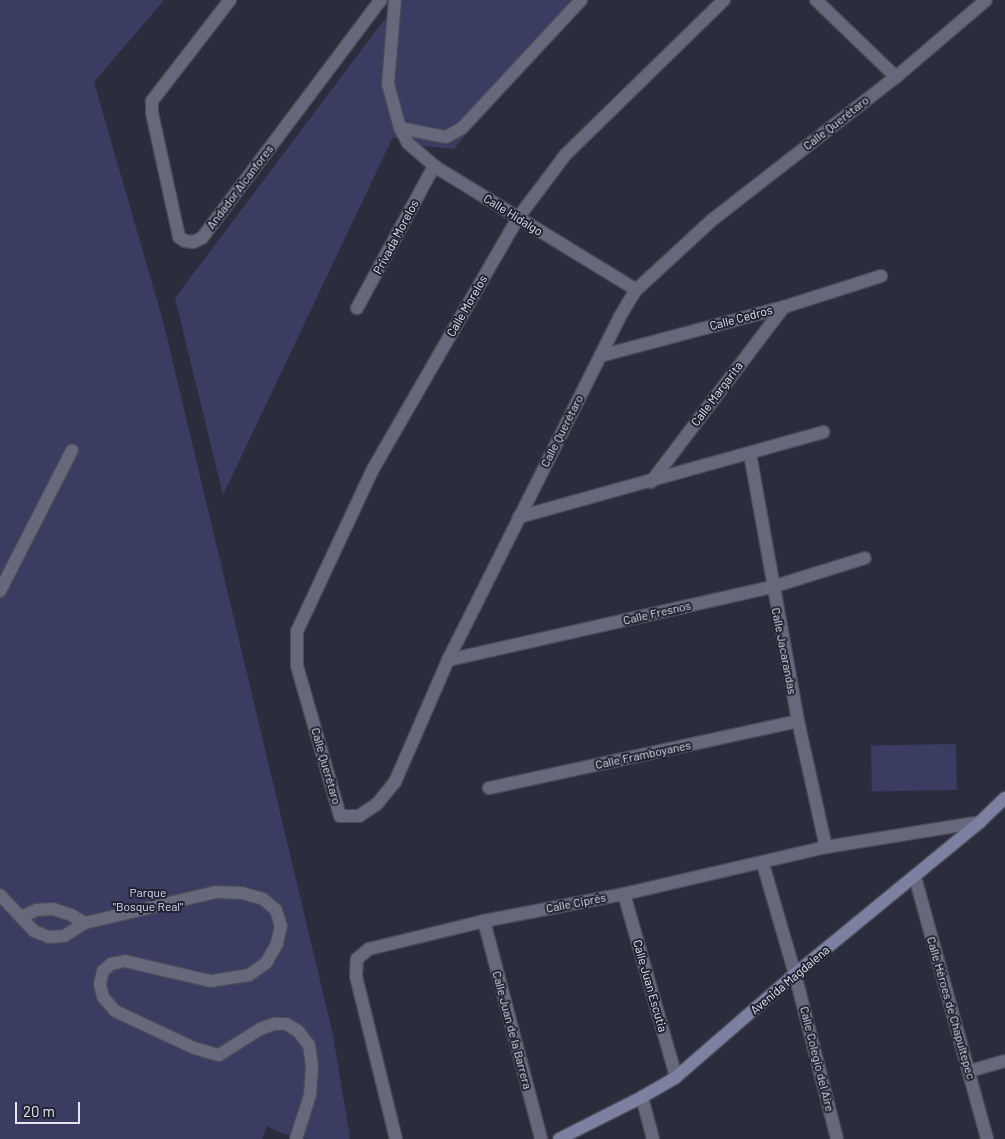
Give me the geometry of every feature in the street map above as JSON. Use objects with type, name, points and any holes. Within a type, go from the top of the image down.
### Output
[{"type":"main road","name":"Avenida Magdalena","points":[[559,1139],[642,1098],[676,1077],[795,974],[980,822],[1005,798]]},
{"type":"street","name":"Andador Alcanfores","points":[[230,0],[152,102],[152,113],[179,237],[185,241],[193,242],[202,238],[381,0]]},
{"type":"street","points":[[395,0],[388,84],[400,128],[446,137],[462,128],[581,0]]},
{"type":"street","name":"Calle Morelos","points":[[297,666],[297,631],[373,469],[518,218],[566,154],[724,0]]},
{"type":"street","points":[[816,0],[896,77]]},
{"type":"street","name":"Calle Querétaro","points":[[297,666],[340,816],[359,816],[377,804],[395,782],[448,660],[600,356],[636,290],[712,220],[896,77],[986,0]]},
{"type":"street","name":"Calle Hidalgo","points":[[400,128],[408,143],[434,166],[636,290]]},
{"type":"street","name":"Privada Morelos","points":[[358,308],[434,166]]},
{"type":"street","name":"Calle Cedros","points":[[600,356],[784,307],[881,276]]},
{"type":"street","name":"Calle Margarita","points":[[651,482],[784,307]]},
{"type":"street","points":[[519,517],[651,482],[823,432]]},
{"type":"street","points":[[0,591],[72,450]]},
{"type":"street","name":"Calle Jacarandas","points":[[750,454],[772,587],[798,721],[826,847]]},
{"type":"street","name":"Calle Fresnos","points":[[448,660],[772,587],[865,558]]},
{"type":"street","name":"Calle Framboyanes","points":[[489,788],[798,721]]},
{"type":"street","name":"Calle Ciprés","points":[[396,1139],[356,976],[358,959],[369,949],[484,920],[624,894],[763,864],[826,847],[980,822]]},
{"type":"street","name":"Calle Colegio del Aire","points":[[763,864],[795,974],[837,1139]]},
{"type":"street","name":"Calle Héroes de Chapultepec","points":[[914,877],[970,1071],[987,1139]]},
{"type":"street","points":[[0,895],[34,931],[49,937],[64,936],[85,923],[216,892],[242,893],[263,899],[276,910],[281,926],[277,944],[266,963],[249,975],[210,981],[125,961],[111,964],[103,971],[100,984],[103,997],[115,1011],[194,1048],[219,1055],[260,1029],[274,1024],[286,1024],[298,1030],[308,1045],[312,1066],[310,1095],[296,1139]]},
{"type":"street","name":"Calle Juan Escutia","points":[[624,894],[676,1077]]},
{"type":"street","points":[[21,917],[36,910],[53,909],[71,915],[85,923]]},
{"type":"street","name":"Calle Juan de la Barrera","points":[[484,920],[541,1139]]},
{"type":"street","points":[[970,1071],[1005,1061]]},
{"type":"street","points":[[642,1098],[653,1139]]},
{"type":"green space","name":"Parque \"Bosque Real\"","points":[[0,0],[164,0],[94,82],[163,321],[333,1035],[350,1139],[309,1139],[281,1133],[267,1126],[262,1139],[0,1139]]},
{"type":"green space","points":[[399,0],[570,0],[454,149],[425,146],[393,137],[223,495],[175,298]]},
{"type":"green space","points":[[956,744],[957,790],[872,791],[871,745]]}]
